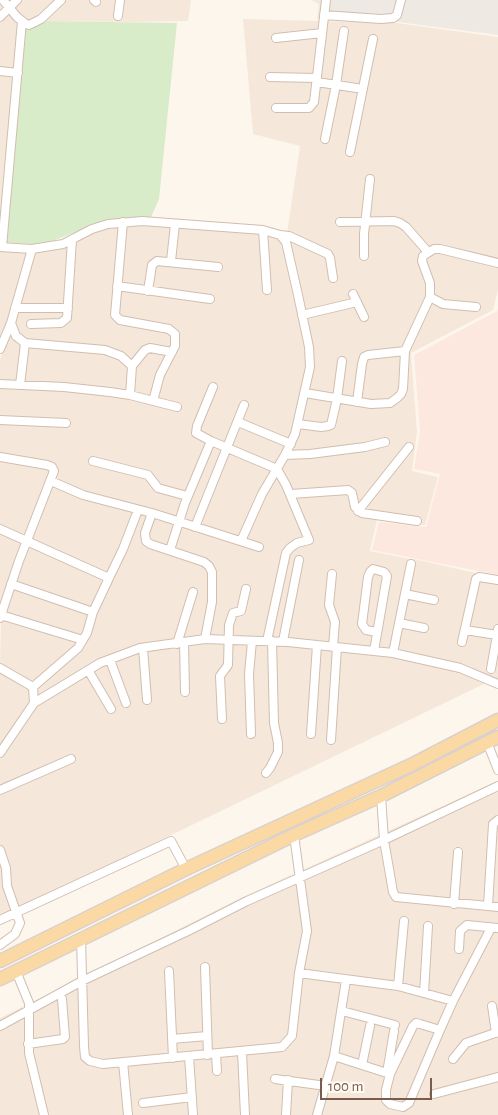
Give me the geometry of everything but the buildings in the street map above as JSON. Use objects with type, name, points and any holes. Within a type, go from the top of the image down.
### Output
[{"type":"main road","points":[[0,961],[186,869],[415,763],[498,720]]},
{"type":"main road","points":[[0,979],[294,835],[381,796],[492,739]]},
{"type":"main road","points":[[415,763],[423,775]]},
{"type":"street","points":[[3,0],[22,21],[30,25],[41,19],[61,0]]},
{"type":"street","points":[[0,17],[17,0]]},
{"type":"street","points":[[47,0],[54,7]]},
{"type":"street","points":[[118,16],[120,0]]},
{"type":"street","points":[[276,108],[309,108],[314,102],[326,0]]},
{"type":"street","points":[[324,15],[381,19],[393,18],[397,15],[401,0]]},
{"type":"street","points":[[22,21],[1,247],[32,249],[49,247],[72,240],[92,229],[123,222],[142,221],[263,230],[289,236],[323,250],[328,254],[333,278]]},
{"type":"street","points":[[325,139],[344,31]]},
{"type":"street","points":[[276,38],[322,33]]},
{"type":"street","points":[[350,152],[373,39]]},
{"type":"street","points":[[0,71],[18,73]]},
{"type":"street","points":[[270,77],[317,80],[363,89]]},
{"type":"street","points":[[364,256],[365,221],[370,179]]},
{"type":"street","points":[[340,222],[394,221],[400,223],[406,227],[428,252]]},
{"type":"street","points":[[123,222],[114,311],[120,320],[173,331],[176,334],[176,342],[160,375],[153,401]]},
{"type":"street","points":[[171,261],[175,224]]},
{"type":"street","points":[[263,230],[267,290]]},
{"type":"street","points":[[241,542],[262,494],[291,444],[305,393],[310,357],[286,242],[280,235]]},
{"type":"street","points":[[32,324],[61,323],[67,318],[72,240]]},
{"type":"street","points":[[0,349],[11,323],[32,249]]},
{"type":"street","points":[[305,393],[357,402],[390,403],[401,394],[405,351],[430,297],[430,283],[422,261],[423,256],[434,249],[440,249],[498,263]]},
{"type":"street","points":[[148,291],[154,263],[171,261],[218,267]]},
{"type":"street","points":[[117,286],[210,299]]},
{"type":"street","points":[[353,294],[364,317]]},
{"type":"street","points":[[430,297],[444,304],[476,308]]},
{"type":"street","points":[[302,315],[357,302]]},
{"type":"street","points":[[15,308],[68,308]]},
{"type":"street","points":[[11,323],[16,336],[25,343],[105,350],[121,356],[132,366]]},
{"type":"street","points":[[20,385],[25,343]]},
{"type":"street","points":[[130,395],[132,366],[145,350],[150,348],[172,352]]},
{"type":"street","points":[[357,402],[364,357],[405,351]]},
{"type":"street","points":[[298,424],[328,426],[332,421],[342,361]]},
{"type":"street","points":[[0,384],[87,389],[130,395],[176,407]]},
{"type":"street","points":[[213,387],[196,429],[198,434],[277,469],[283,477],[309,540],[297,543],[286,553],[270,641],[274,723],[278,752],[266,773]]},
{"type":"street","points":[[194,527],[228,448],[244,405]]},
{"type":"street","points":[[0,420],[66,423]]},
{"type":"street","points":[[238,422],[291,444]]},
{"type":"street","points":[[170,550],[187,496],[211,441]]},
{"type":"street","points":[[286,455],[356,448],[384,442]]},
{"type":"street","points":[[358,510],[409,447]]},
{"type":"street","points":[[0,457],[52,466],[54,471],[0,616],[83,640]]},
{"type":"street","points":[[93,461],[148,476],[158,488],[187,496]]},
{"type":"street","points":[[51,481],[83,495],[152,513],[259,547]]},
{"type":"street","points":[[290,494],[348,490],[352,493],[355,507],[358,510],[368,514],[417,521]]},
{"type":"street","points":[[34,703],[34,687],[74,653],[83,640],[93,612],[123,549],[138,510]]},
{"type":"street","points":[[152,513],[145,533],[146,541],[204,562],[212,572],[212,602],[205,639]]},
{"type":"street","points":[[0,529],[109,578]]},
{"type":"street","points":[[283,642],[299,560]]},
{"type":"street","points":[[393,653],[411,564]]},
{"type":"street","points":[[374,651],[387,576],[384,572],[373,569],[368,577],[362,624],[366,630],[377,632]]},
{"type":"street","points":[[331,740],[335,647],[335,622],[329,605],[332,574]]},
{"type":"street","points":[[462,642],[476,579],[479,577],[498,580]]},
{"type":"street","points":[[11,584],[93,612]]},
{"type":"street","points":[[222,719],[220,676],[228,664],[230,620],[233,613],[241,611],[246,589]]},
{"type":"street","points":[[185,692],[180,643],[193,592]]},
{"type":"street","points":[[405,594],[434,600]]},
{"type":"street","points":[[399,623],[424,628]]},
{"type":"street","points":[[486,679],[495,667],[498,629]]},
{"type":"street","points":[[465,630],[497,635]]},
{"type":"street","points":[[0,753],[34,703],[88,670],[143,648],[205,639],[270,641],[393,653],[445,664],[498,684]]},
{"type":"street","points":[[251,734],[249,674],[252,641]]},
{"type":"street","points":[[311,734],[316,645]]},
{"type":"street","points":[[143,648],[147,700]]},
{"type":"street","points":[[110,660],[126,702]]},
{"type":"street","points":[[0,668],[34,687]]},
{"type":"street","points":[[88,670],[111,709]]},
{"type":"street","points":[[492,739],[498,770]]},
{"type":"street","points":[[0,790],[71,759]]},
{"type":"street","points":[[0,1026],[82,981],[247,901],[300,879],[498,786]]},
{"type":"street","points":[[381,796],[384,840],[393,892],[396,898],[498,907]]},
{"type":"street","points":[[488,906],[493,824],[498,820]]},
{"type":"street","points":[[81,939],[85,1057],[90,1061],[96,1064],[282,1048],[292,1036],[294,1027],[299,973],[307,931],[294,835]]},
{"type":"street","points":[[0,920],[171,841],[186,869]]},
{"type":"street","points":[[0,850],[6,868],[7,886],[20,922],[15,934],[0,945]]},
{"type":"street","points":[[454,904],[458,852]]},
{"type":"street","points":[[398,986],[404,921]]},
{"type":"street","points":[[342,1011],[394,1028],[389,1073],[384,1096],[390,1104],[403,1107],[409,1102],[453,1001],[495,928],[467,925],[460,931],[459,949]]},
{"type":"street","points":[[424,993],[428,926]]},
{"type":"street","points":[[205,967],[207,1036],[217,1071]]},
{"type":"street","points":[[16,971],[29,1003],[28,1044],[44,1115]]},
{"type":"street","points":[[169,971],[173,1058]]},
{"type":"street","points":[[299,973],[398,986],[453,1001]]},
{"type":"street","points":[[317,1115],[334,1056],[346,980]]},
{"type":"street","points":[[28,1044],[63,1039],[65,1037],[62,999]]},
{"type":"street","points":[[453,1058],[466,1043],[497,1032],[492,1006]]},
{"type":"street","points":[[389,1073],[416,1023],[440,1030]]},
{"type":"street","points":[[362,1065],[370,1026]]},
{"type":"street","points":[[172,1038],[207,1036]]},
{"type":"street","points":[[242,1052],[245,1115]]},
{"type":"street","points":[[189,1056],[193,1115]]},
{"type":"street","points":[[334,1056],[389,1073]]},
{"type":"street","points":[[123,1062],[128,1115]]},
{"type":"street","points":[[434,1094],[498,1077]]},
{"type":"street","points":[[275,1079],[326,1086]]},
{"type":"street","points":[[286,1115],[288,1080]]},
{"type":"street","points":[[143,1103],[192,1098]]},
{"type":"shaded area","points":[[0,0],[191,0],[188,21],[41,21],[0,232]]},
{"type":"shaded area","points":[[311,0],[498,0],[498,35],[398,22],[317,19],[319,4]]},
{"type":"shaded area","points":[[243,19],[397,23],[498,37],[498,290],[493,310],[411,353],[417,432],[412,471],[438,477],[425,525],[377,520],[370,551],[410,559],[392,652],[272,640],[142,644],[36,700],[35,688],[73,657],[140,512],[242,544],[264,494],[277,473],[313,540],[284,477],[278,469],[286,456],[310,367],[286,240],[300,146],[253,134]]},
{"type":"shaded area","points":[[126,224],[171,225],[276,234],[284,240],[309,358],[294,434],[240,540],[107,501],[53,480],[56,470],[0,456],[0,360],[33,251],[77,241],[92,231]]},
{"type":"shaded area","points":[[0,247],[29,251],[9,323],[0,344]]},
{"type":"shaded area","points":[[498,308],[498,575],[372,550],[379,522],[426,527],[440,474],[414,469],[420,431],[414,355],[497,311]]},
{"type":"shaded area","points":[[0,459],[53,469],[25,539],[0,526]]},
{"type":"shaded area","points":[[52,482],[136,511],[81,641],[33,685],[0,665],[1,621]]},
{"type":"shaded area","points":[[0,531],[25,543],[0,613]]},
{"type":"shaded area","points":[[414,559],[498,578],[498,681],[397,651]]},
{"type":"shaded area","points":[[205,640],[267,643],[392,656],[460,669],[486,683],[18,909],[9,885],[7,868],[0,845],[0,759],[37,704],[88,671],[140,649]]},
{"type":"shaded area","points":[[0,668],[32,688],[32,702],[0,751]]},
{"type":"shaded area","points":[[498,781],[498,1115],[0,1115],[0,1018],[245,896]]},
{"type":"shaded area","points":[[0,854],[15,911],[0,919]]},
{"type":"green space","points":[[41,21],[177,23],[159,199],[151,217],[109,219],[42,245],[3,242],[19,25]]}]
